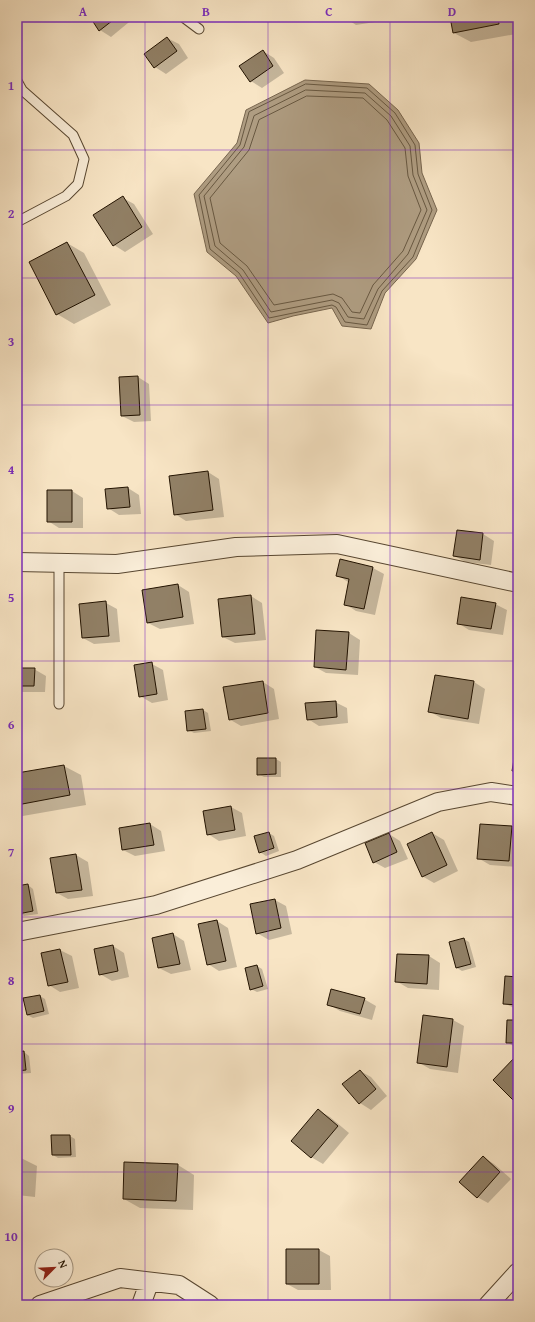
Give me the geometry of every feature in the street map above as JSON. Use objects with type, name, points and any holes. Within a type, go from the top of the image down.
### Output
[{"type":"street","points":[[17,562],[117,564],[236,546],[337,544],[518,583]]},
{"type":"street","points":[[17,932],[156,905],[296,860],[438,802],[491,792],[518,796]]},
{"type":"street","points":[[488,1305],[518,1272]]},
{"type":"street","points":[[40,1305],[120,1278],[149,1283],[180,1285],[210,1305]]},
{"type":"street","points":[[141,1305],[149,1283]]},
{"type":"lane","points":[[183,17],[198,29]]},
{"type":"lane","points":[[17,81],[22,90],[73,134],[84,158],[78,184],[66,196],[17,222]]},
{"type":"lane","points":[[59,563],[59,704]]},
{"type":"water","points":[[305,80],[369,84],[398,110],[419,143],[422,173],[437,210],[416,259],[385,293],[371,329],[342,326],[332,308],[268,323],[236,276],[207,252],[194,194],[237,143],[246,110]]},
{"type":"building","points":[[90,17],[117,17],[99,31]]},
{"type":"building","points":[[450,17],[498,17],[499,24],[453,33]]},
{"type":"building","points":[[167,37],[177,51],[154,68],[144,54]]},
{"type":"building","points":[[263,50],[273,66],[250,82],[239,66]]},
{"type":"building","points":[[123,196],[142,227],[113,246],[93,215]]},
{"type":"building","points":[[67,242],[95,295],[56,315],[29,262]]},
{"type":"building","points":[[138,376],[140,415],[121,416],[119,377]]},
{"type":"building","points":[[208,471],[213,510],[174,515],[169,476]]},
{"type":"building","points":[[128,487],[130,507],[107,509],[105,489]]},
{"type":"building","points":[[47,490],[72,490],[72,522],[47,522]]},
{"type":"building","points":[[457,530],[483,533],[480,560],[453,556]]},
{"type":"building","points":[[340,559],[373,567],[364,609],[344,605],[349,579],[336,576]]},
{"type":"building","points":[[178,584],[183,617],[147,623],[142,590]]},
{"type":"building","points":[[251,595],[255,634],[222,637],[218,599]]},
{"type":"building","points":[[461,597],[496,603],[491,629],[457,624]]},
{"type":"building","points":[[106,601],[109,636],[82,638],[79,604]]},
{"type":"building","points":[[316,630],[349,632],[346,670],[314,667]]},
{"type":"building","points":[[152,662],[157,694],[139,697],[134,665]]},
{"type":"building","points":[[17,668],[35,668],[34,686],[17,686]]},
{"type":"building","points":[[435,675],[474,681],[468,719],[428,712]]},
{"type":"building","points":[[263,681],[268,713],[229,720],[223,687]]},
{"type":"building","points":[[336,701],[337,717],[307,720],[305,703]]},
{"type":"building","points":[[203,709],[206,729],[187,731],[185,711]]},
{"type":"building","points":[[518,736],[518,771],[512,771]]},
{"type":"building","points":[[257,758],[276,758],[276,774],[257,775]]},
{"type":"building","points":[[64,765],[70,795],[17,805],[17,773]]},
{"type":"building","points":[[231,806],[235,830],[207,835],[203,811]]},
{"type":"building","points":[[150,823],[154,845],[122,850],[119,828]]},
{"type":"building","points":[[480,824],[512,826],[509,861],[477,859]]},
{"type":"building","points":[[269,832],[274,848],[259,853],[254,836]]},
{"type":"building","points":[[432,832],[447,865],[422,877],[407,844]]},
{"type":"building","points":[[389,833],[397,852],[373,863],[365,843]]},
{"type":"building","points":[[76,854],[82,890],[56,893],[50,858]]},
{"type":"building","points":[[28,884],[33,911],[18,914],[17,886]]},
{"type":"building","points":[[275,899],[281,928],[256,934],[250,904]]},
{"type":"building","points":[[217,920],[226,961],[207,965],[198,924]]},
{"type":"building","points":[[173,933],[180,964],[158,968],[152,938]]},
{"type":"building","points":[[464,938],[471,964],[456,968],[449,942]]},
{"type":"building","points":[[113,945],[118,971],[99,975],[94,949]]},
{"type":"building","points":[[60,949],[68,982],[48,986],[41,953]]},
{"type":"building","points":[[397,954],[429,955],[427,984],[395,982]]},
{"type":"building","points":[[257,965],[263,986],[250,990],[245,968]]},
{"type":"building","points":[[505,976],[518,977],[518,1005],[503,1004]]},
{"type":"building","points":[[331,989],[365,998],[360,1014],[327,1005]]},
{"type":"building","points":[[40,995],[44,1011],[27,1015],[23,998]]},
{"type":"building","points":[[423,1015],[453,1019],[447,1067],[417,1063]]},
{"type":"building","points":[[507,1020],[518,1020],[518,1043],[506,1043]]},
{"type":"building","points":[[24,1051],[26,1070],[17,1071],[17,1052]]},
{"type":"building","points":[[517,1055],[518,1057],[517,1104],[493,1080]]},
{"type":"building","points":[[360,1070],[376,1089],[359,1104],[342,1084]]},
{"type":"building","points":[[318,1109],[338,1126],[311,1158],[291,1141]]},
{"type":"building","points":[[51,1135],[70,1135],[71,1155],[52,1155]]},
{"type":"building","points":[[17,1155],[21,1155],[19,1188],[17,1188]]},
{"type":"building","points":[[483,1156],[500,1172],[477,1198],[459,1182]]},
{"type":"building","points":[[124,1162],[178,1164],[176,1201],[123,1199]]},
{"type":"building","points":[[286,1249],[319,1249],[319,1284],[286,1284]]}]
